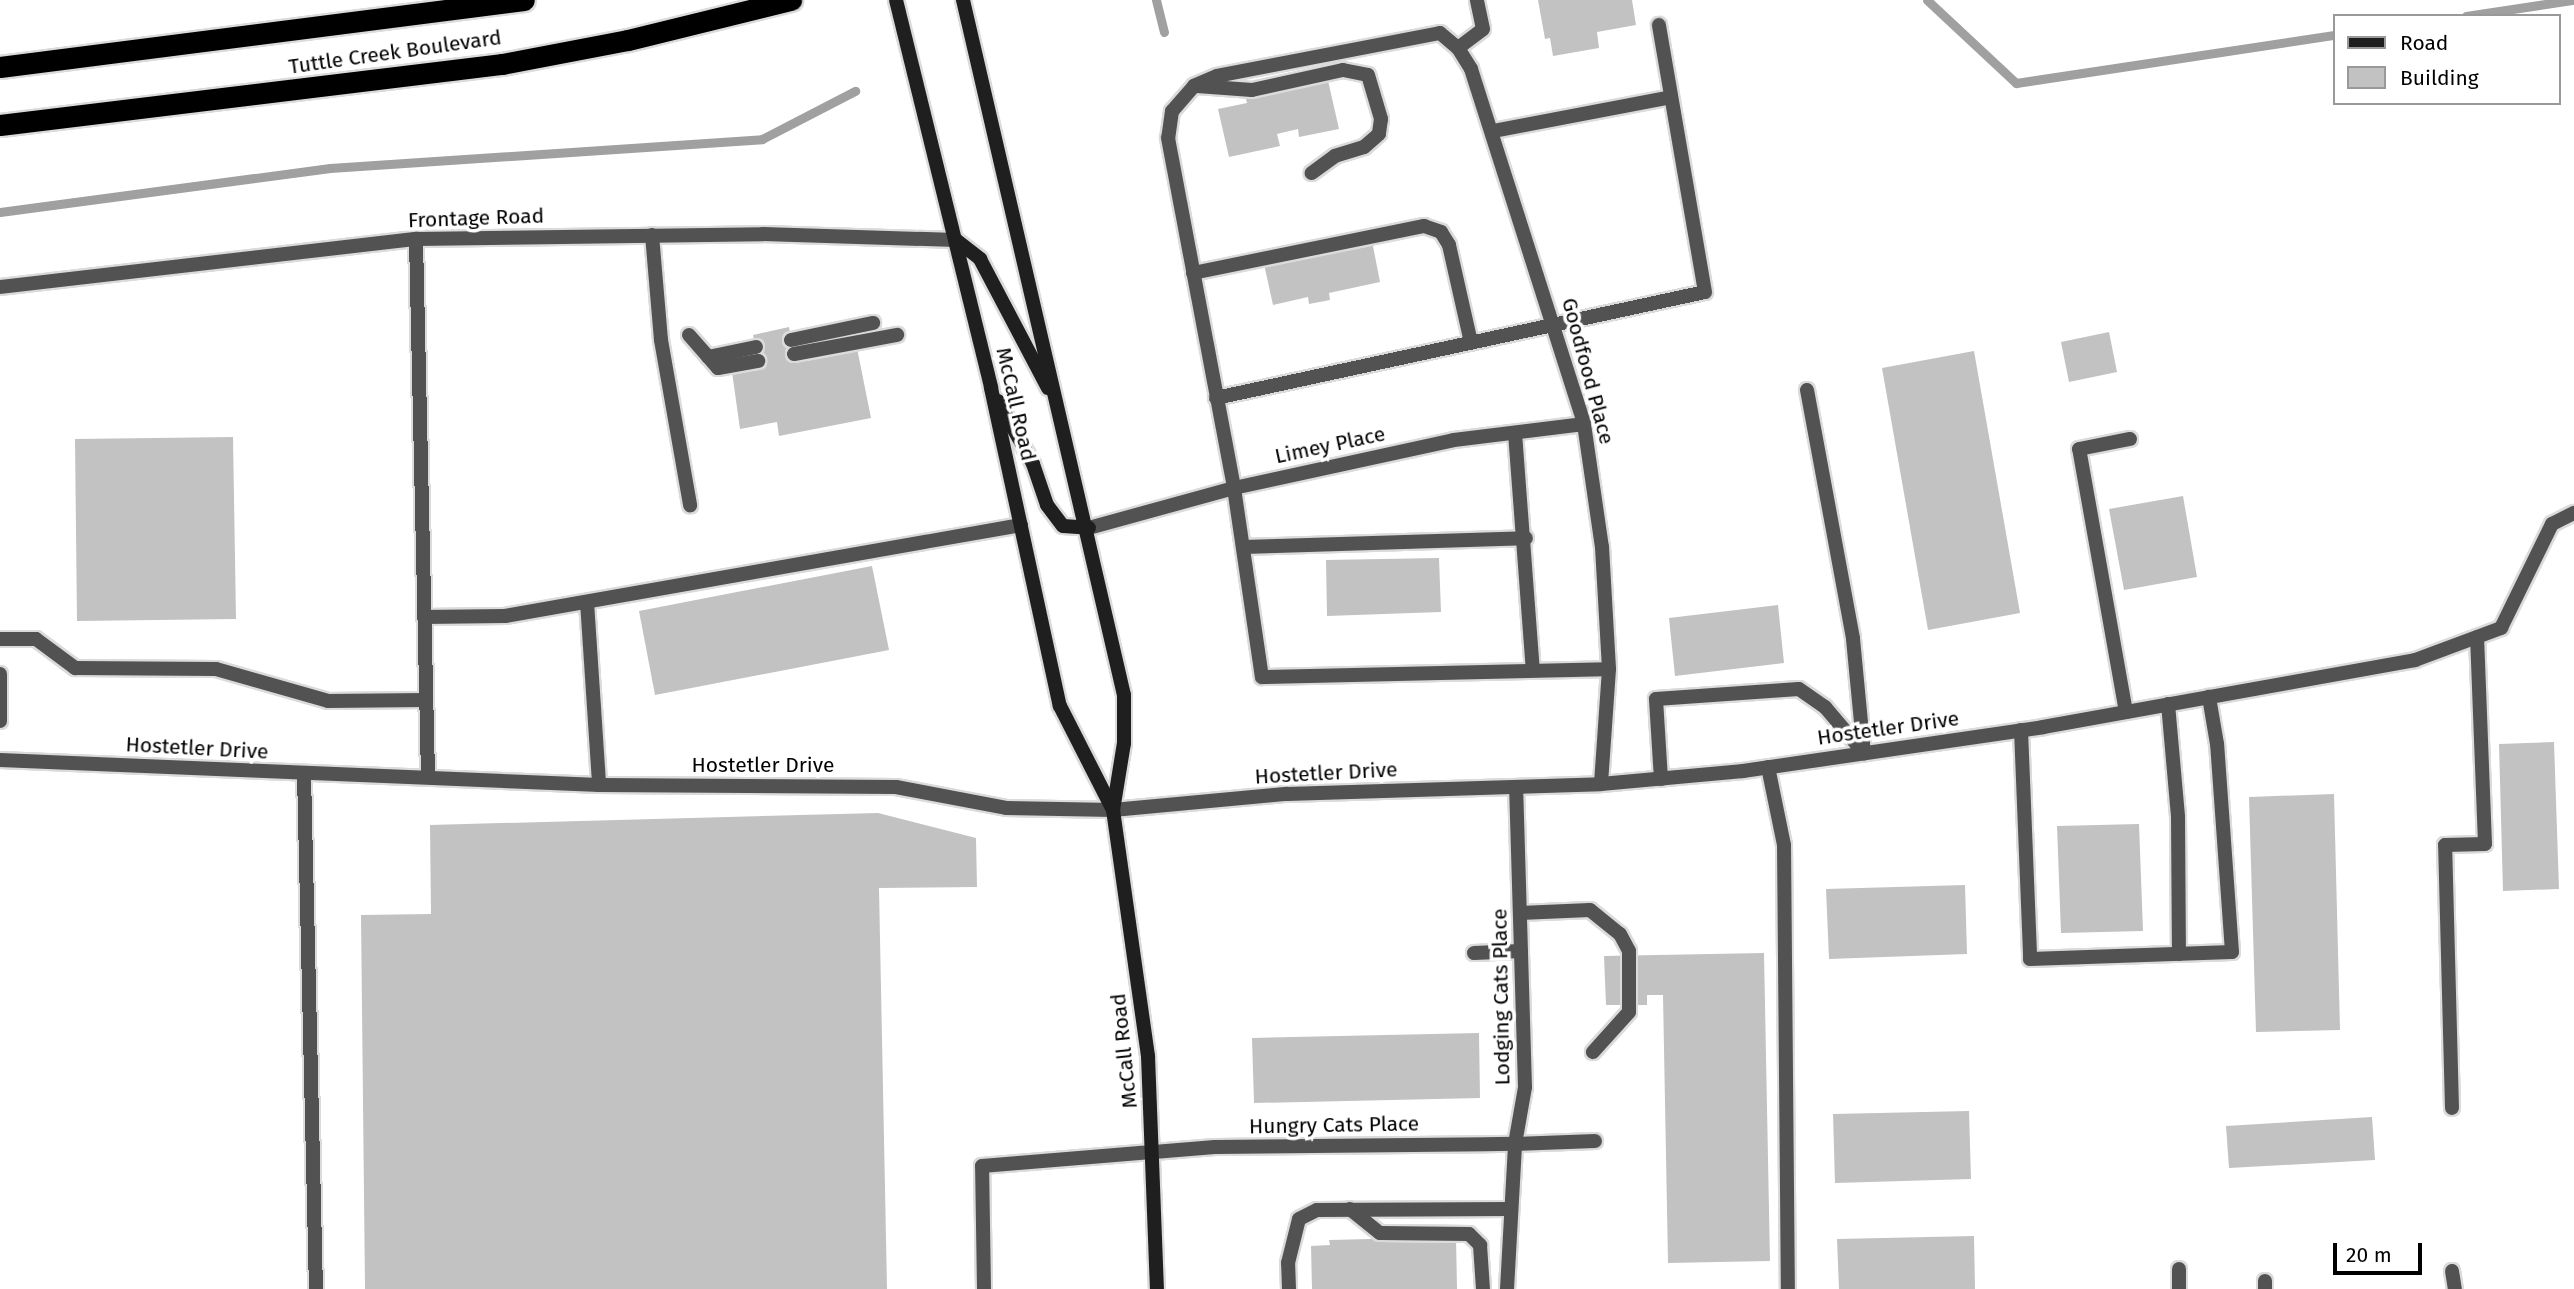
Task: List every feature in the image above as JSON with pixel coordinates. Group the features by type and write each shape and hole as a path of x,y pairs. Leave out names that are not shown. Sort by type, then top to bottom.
{"highway":[{"name":"Tuttle Creek Boulevard","path":"0,67 524,0"},
{"name":"Tuttle Creek Boulevard","path":"0,125 502,64 628,40 791,0"}],"main road":[{"name":"McCall Road","path":"896,0 991,388 1060,706 1113,810"},
{"name":"McCall Road","path":"963,0 1056,403 1088,528 1124,695 1124,743 1113,810 1148,1056 1154,1152 1157,1289"},
{"path":"956,240 980,259 993,279 1008,319 1056,403"},
{"path":"991,388 1033,464 1047,505 1063,526 1088,528"}],"street":[{"path":"1458,48 1483,29 1477,0"},
{"path":"1216,398 1705,292 1658,25"},
{"name":"Goodfood Place","path":"1194,86 1217,76 1440,33 1458,48 1471,69 1556,325 1584,424 1602,547 1609,669 1601,784"},
{"path":"1312,173 1335,156 1364,147 1379,134 1381,119 1368,75 1343,70 1252,90 1194,86 1172,111 1168,138 1234,488 1262,677 1609,669"},
{"path":"1493,131 1671,97"},
{"path":"1193,273 1424,226 1441,232 1449,245 1471,343"},
{"name":"Frontage Road","path":"0,287 416,240 652,235 956,240"},
{"path":"652,235 661,340 690,505"},
{"path":"416,240 428,776"},
{"path":"873,323 792,347 897,335"},
{"path":"689,335 718,368 757,354"},
{"path":"1807,390 1853,639 1864,753"},
{"name":"Limey Place","path":"1088,528 1234,488 1454,440 1584,424"},
{"path":"1515,433 1527,538 1533,670"},
{"path":"2126,712 2079,449 2130,439"},
{"name":"Hostetler Drive","path":"0,760 599,785 897,787 1006,808 1113,810 1287,794 1601,784 1661,779 1768,767 2021,730 2415,660 2501,628 2552,524 2574,513"},
{"path":"424,617 505,616 1021,525"},
{"path":"1243,547 1527,538"},
{"path":"587,602 599,785"},
{"path":"2452,1108 2445,845 2484,844 2477,637"},
{"path":"0,639 36,639 75,668 216,668 328,701 426,701"},
{"path":"0,674 0,720"},
{"path":"1661,779 1656,698 1799,689 1825,707 1864,753"},
{"path":"2021,730 2030,959 2232,951 2217,744 2209,697"},
{"path":"2168,704 2178,817 2179,954"},
{"path":"1768,767 1784,845 1788,1289"},
{"path":"304,774 316,1289"},
{"name":"Lodging Cats Place","path":"1507,1289 1516,1144 1525,1087 1516,787"},
{"path":"1520,913 1590,910 1620,933 1629,951 1629,1012 1593,1052"},
{"path":"1474,953 1521,951"},
{"name":"Hungry Cats Place","path":"984,1289 982,1166 1215,1147 1595,1141"},
{"path":"1350,1209 1380,1233 1469,1234 1480,1245 1483,1289"},
{"path":"1289,1289 1288,1263 1299,1219 1317,1210 1511,1209"},
{"path":"2179,1269 2179,1289"},
{"path":"2452,1271 2455,1289"}],"building":[{"path":"1538,0 1632,0 1636,25 1597,32 1599,48 1553,56 1550,38 1545,39"},
{"path":"1327,76 1339,129 1299,137 1298,129 1277,134 1280,146 1229,157 1218,109 1247,103 1245,95"},
{"path":"1372,241 1380,282 1329,293 1330,300 1309,304 1308,297 1273,305 1264,264"},
{"path":"789,327 795,360 857,348 871,418 779,436 777,422 740,429 732,372 759,367 753,335"},
{"path":"2109,332 2117,372 2069,382 2061,342"},
{"path":"1974,351 2020,613 1928,630 1882,368"},
{"path":"233,437 236,619 77,621 75,439"},
{"path":"2183,496 2197,577 2124,590 2109,509"},
{"path":"1439,558 1441,612 1327,616 1326,560"},
{"path":"872,566 889,650 655,695 639,611"},
{"path":"1778,605 1784,663 1675,676 1669,618"},
{"path":"2554,742 2559,889 2503,891 2499,744"},
{"path":"2334,794 2340,1030 2256,1032 2249,797"},
{"path":"878,813 976,838 977,887 879,888 887,1289 365,1289 361,915 431,914 430,825"},
{"path":"2139,824 2143,931 2061,933 2057,826"},
{"path":"1965,885 1967,954 1829,959 1826,889"},
{"path":"1764,953 1770,1261 1668,1263 1663,995 1647,995 1647,1005 1606,1005 1604,956"},
{"path":"1479,1033 1480,1098 1254,1103 1252,1038"},
{"path":"1969,1111 1971,1179 1835,1183 1833,1114"},
{"path":"2372,1117 2375,1160 2229,1168 2226,1126"},
{"path":"1974,1236 1975,1289 1839,1289 1837,1239"},
{"path":"1456,1237 1457,1289 1312,1289 1311,1246 1330,1245 1329,1240"}],"waterway":[{"path":"1156,0 1164,32"},
{"path":"1927,0 2016,83 2332,35"},
{"path":"2479,14 2572,0"},
{"path":"0,212 330,168 762,139 855,91"}]}
